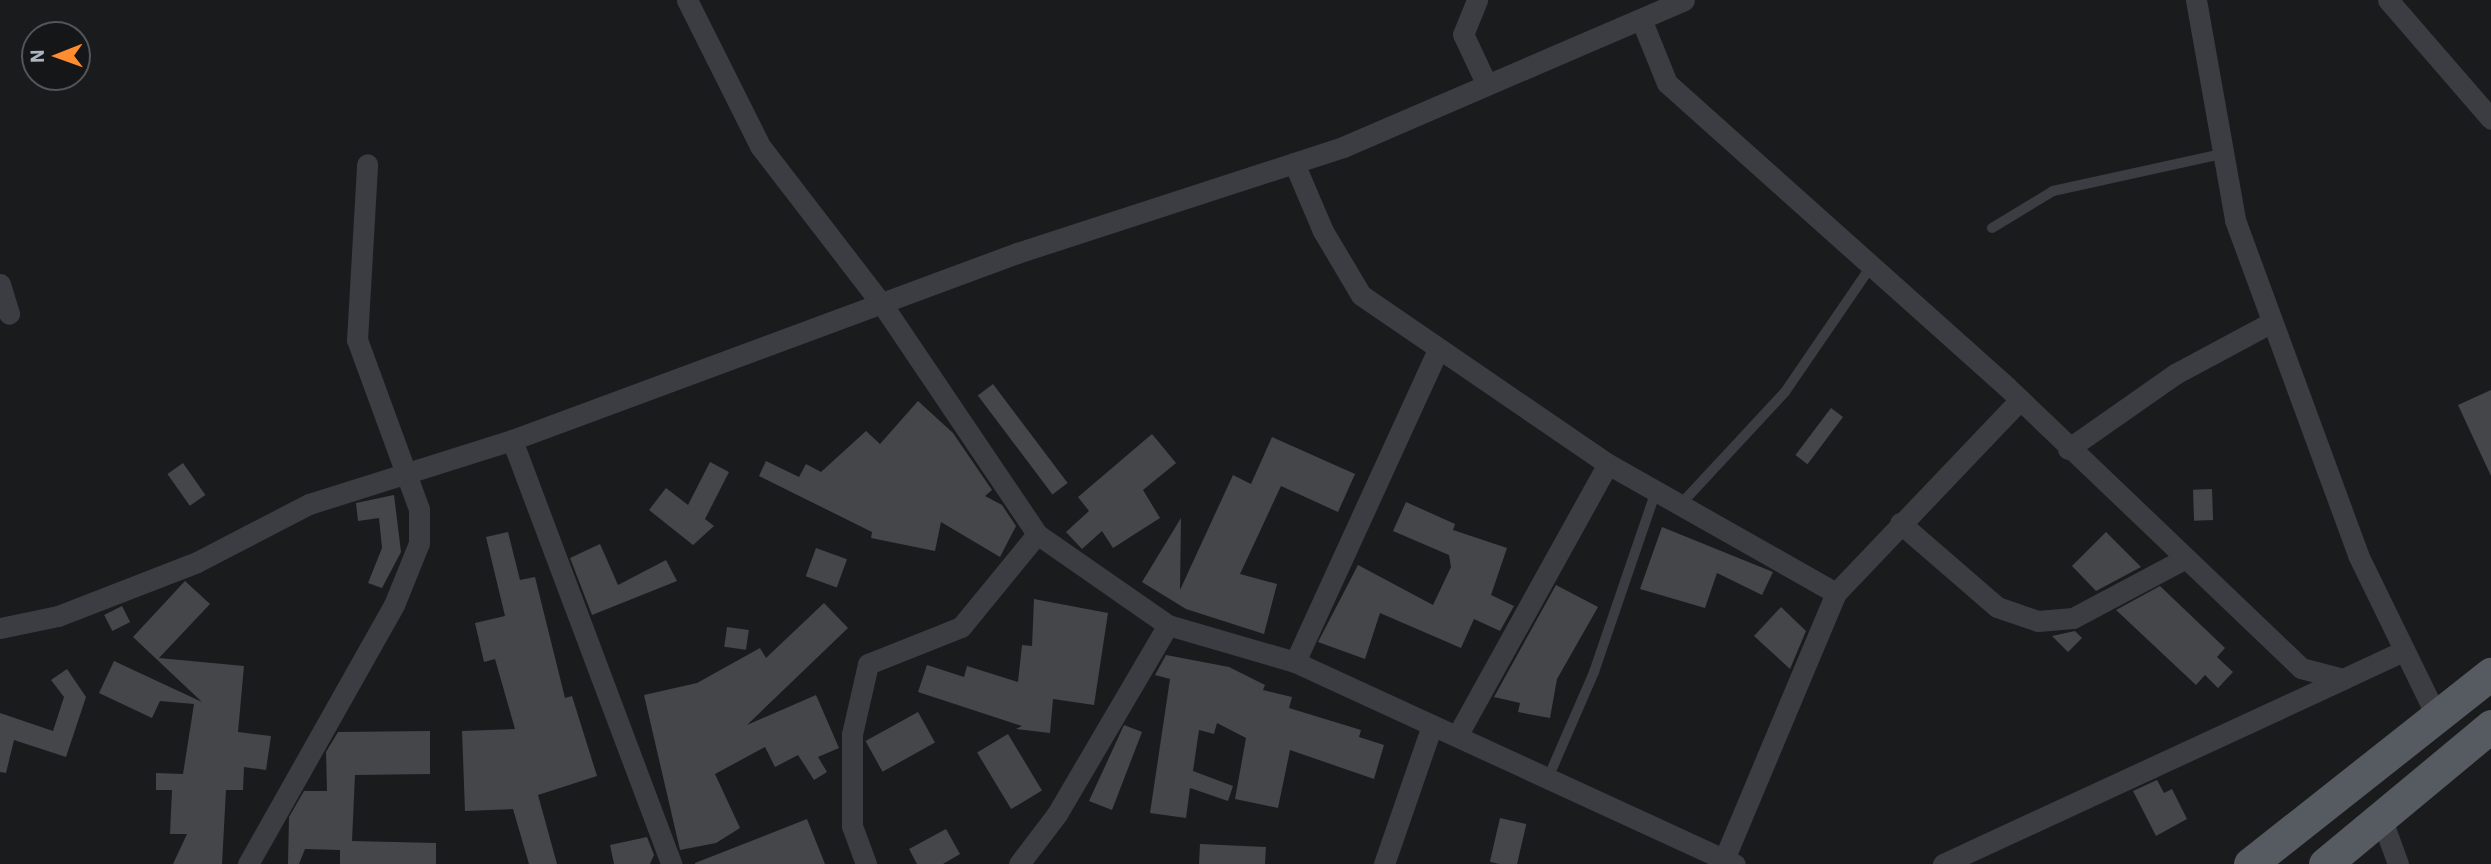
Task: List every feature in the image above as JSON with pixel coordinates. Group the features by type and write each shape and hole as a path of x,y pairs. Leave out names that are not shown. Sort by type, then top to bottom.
{"main road":[{"path":"2250,864 2491,674"},
{"path":"2325,864 2486,730 2448,709"}],"street":[{"path":"687,0 760,145 884,307 1037,534 1168,625 1295,662 1728,862 1836,593 2020,400"},
{"path":"1477,0 1463,34 1487,85"},
{"path":"0,628 70,611 197,562 309,504 512,440 884,307 1017,253 1294,163 1487,85 1684,0"},
{"path":"2196,0 2221,154 2235,220 2270,323 2401,652 2448,709"},
{"path":"2388,0 2491,120"},
{"path":"1641,19 1667,83 2020,400 2182,560 2301,668 2343,679"},
{"path":"1294,163 1323,231 1361,295 1608,464 1836,593"},
{"path":"248,864 411,572 419,509 357,340 367,164"},
{"path":"0,284 9,314"},
{"path":"2068,449 2175,374 2270,323"},
{"path":"1295,662 1438,349"},
{"path":"512,440 671,864"},
{"path":"1457,736 1608,464"},
{"path":"1900,523 1997,607 2038,621 2073,618 2182,560"},
{"path":"866,864 852,826 852,734 868,664 961,626 1037,534"},
{"path":"1019,864 1063,803 1168,625"},
{"path":"1943,864 2401,652"},
{"path":"1384,864 1432,725"},
{"path":"2381,817 2398,864"}],"lane":[{"path":"1992,228 2053,191 2221,154"},
{"path":"1680,505 1785,392 1872,265"},
{"path":"1548,778 1594,673 1656,491"}],"building":[{"path":"993,384 1068,483 1052,494 978,395"},
{"path":"2491,390 2491,476 2458,405"},
{"path":"918,401 953,433 992,490 985,496 1002,505 1016,526 1000,557 941,522 935,551 871,538 872,532 759,476 766,461 799,477 806,464 821,472 866,431 880,444"},
{"path":"1831,408 1843,417 1807,464 1795,455"},
{"path":"1152,434 1176,463 1143,490 1160,518 1113,548 1102,531 1082,549 1066,532 1089,511 1078,497"},
{"path":"1272,437 1355,474 1338,512 1281,486 1240,574 1277,584 1264,634 1186,609 1142,582 1181,518 1180,590 1233,475 1251,484"},
{"path":"710,462 729,472 705,519 714,526 693,545 649,510 666,488 688,505"},
{"path":"183,463 205,495 190,506 167,474"},
{"path":"2212,489 2213,520 2194,521 2193,490"},
{"path":"394,495 401,552 382,588 368,583 382,548 379,518 358,521 356,503"},
{"path":"1406,502 1455,524 1453,530 1507,548 1491,595 1514,606 1500,631 1474,619 1461,648 1380,613 1365,659 1318,642 1358,565 1433,605 1451,567 1449,555 1393,531"},
{"path":"1662,527 1773,572 1762,595 1717,573 1705,608 1640,589"},
{"path":"508,532 520,580 535,577 565,698 572,696 597,776 538,795 557,864 529,864 513,809 465,811 462,731 515,729 495,659 484,662 475,623 505,616 486,537"},
{"path":"2106,532 2141,567 2096,591 2072,566"},
{"path":"600,544 618,585 666,560 677,581 592,615 570,558"},
{"path":"816,548 847,559 837,587 806,576"},
{"path":"185,581 210,604 159,658 244,666 238,732 271,736 266,770 244,767 243,790 226,790 222,864 173,864 187,834 170,834 172,790 156,790 156,773 183,774 194,704 160,701 152,718 99,693 114,661 202,702 133,637"},
{"path":"1556,585 1598,607 1557,679 1550,718 1518,712 1520,703 1494,697"},
{"path":"2160,586 2225,648 2217,657 2233,672 2218,688 2205,675 2196,685 2116,610"},
{"path":"1034,599 1108,613 1094,705 1053,699 1050,733 1016,729 1022,726 918,692 927,665 964,677 967,666 1018,682 1022,645 1032,646"},
{"path":"824,603 848,628 747,725 816,695 839,748 818,757 827,772 814,780 798,755 775,767 765,747 715,774 740,828 716,843 680,850 644,695 697,683 760,648 766,658"},
{"path":"122,606 130,622 112,631 104,615"},
{"path":"1781,607 1806,631 1790,669 1754,636"},
{"path":"727,627 749,630 746,650 724,647"},
{"path":"2075,631 2082,638 2068,652 2052,636"},
{"path":"1166,655 1229,667 1265,685 1263,690 1292,697 1289,708 1361,730 1359,737 1384,745 1374,779 1290,750 1278,808 1235,799 1246,738 1217,723 1214,734 1199,730 1193,771 1233,786 1228,801 1190,788 1186,818 1150,813 1170,679 1155,675"},
{"path":"67,669 86,697 66,757 14,740 6,773 0,772 0,713 53,731 64,697 51,680"},
{"path":"918,712 935,743 882,772 866,741"},
{"path":"1124,725 1142,732 1112,810 1089,801"},
{"path":"430,731 430,774 355,775 352,841 436,843 436,864 340,864 340,850 305,849 299,864 288,864 289,817 304,791 327,791 326,752 338,732"},
{"path":"1008,734 1042,791 1011,809 977,753"},
{"path":"2157,780 2164,793 2172,789 2187,819 2156,836 2133,791"},
{"path":"1500,818 1526,824 1517,864 1490,862"},
{"path":"807,819 825,864 695,864 695,863"},
{"path":"946,829 960,854 943,864 917,864 909,849"},
{"path":"647,837 654,855 650,864 614,864 610,845"},
{"path":"1200,844 1266,847 1265,864 1199,864"}]}
